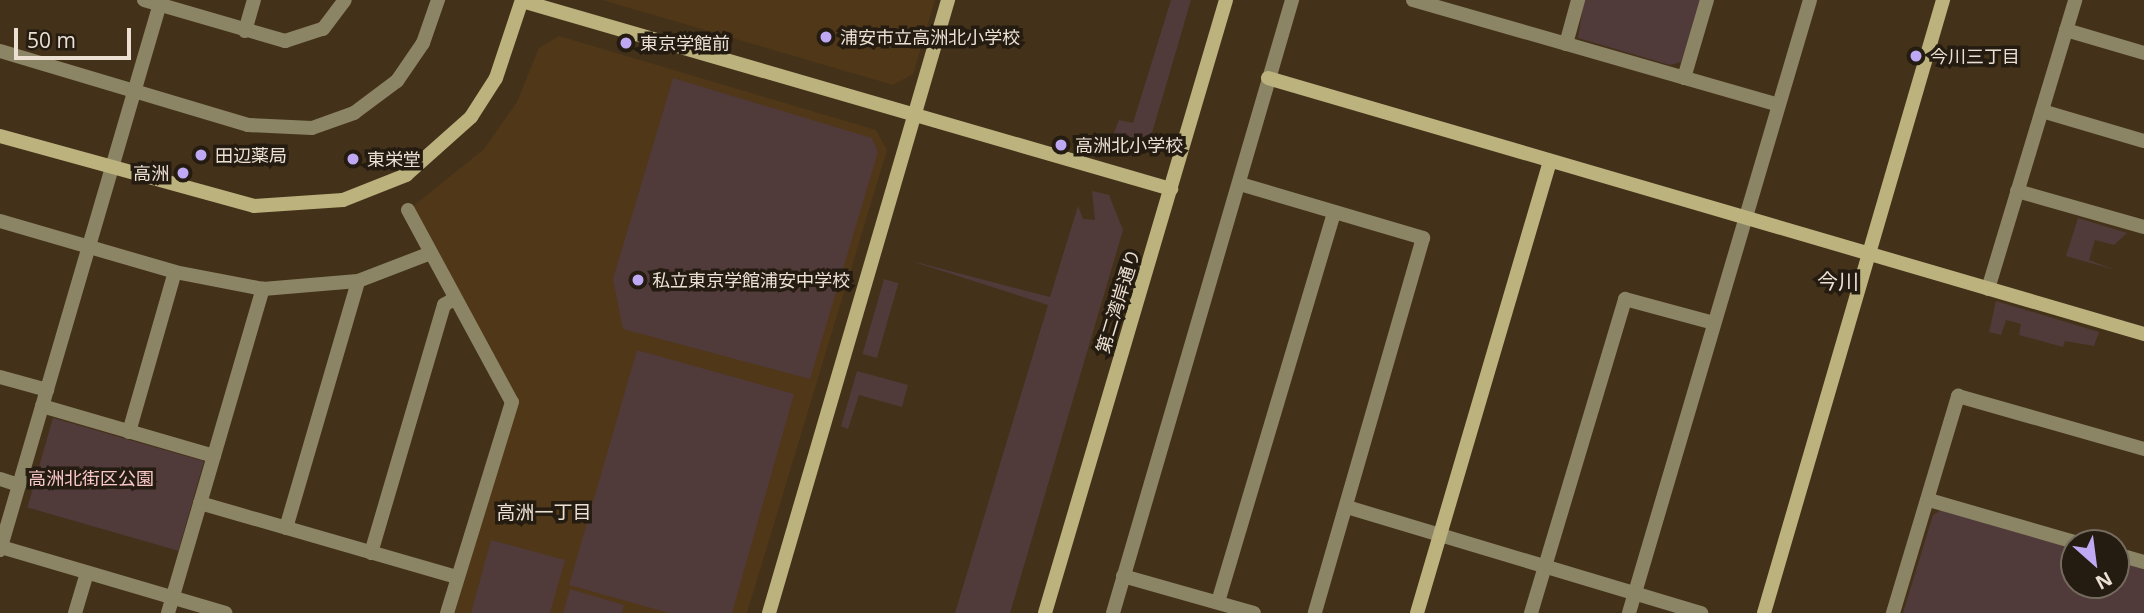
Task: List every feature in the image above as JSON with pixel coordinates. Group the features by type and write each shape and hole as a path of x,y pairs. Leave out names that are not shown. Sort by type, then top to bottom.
{"street":[{"path":"144,0 161,2 245,31 298,39 323,29 345,0"},
{"path":"245,31 254,0"},
{"path":"0,51 260,128 326,125 378,99 407,71 438,0"},
{"path":"0,136 271,208 365,194 424,162 471,117 496,78 522,0 1171,189"},
{"path":"769,613 948,0"},
{"name":"第二湾岸通り","path":"1045,613 1226,0"},
{"path":"1113,613 1292,0"},
{"path":"1413,0 1778,105"},
{"path":"1566,44 1578,0"},
{"path":"1684,78 1707,0"},
{"path":"1629,613 1810,0"},
{"path":"1764,613 1943,0"},
{"path":"1988,289 2075,0"},
{"path":"161,2 0,549 225,613"},
{"path":"2066,30 2144,53"},
{"path":"1268,78 2144,334"},
{"path":"2042,111 2144,141"},
{"path":"1418,613 1550,161"},
{"path":"1240,184 1423,238 1315,613"},
{"path":"2017,191 2144,227"},
{"path":"408,210 512,402 447,613"},
{"path":"1218,602 1334,212"},
{"path":"0,220 175,272 262,289 358,281 431,253"},
{"path":"129,432 175,272"},
{"path":"286,528 358,281"},
{"path":"169,613 262,289"},
{"path":"371,553 444,305 454,298"},
{"path":"1531,613 1625,299 1714,323"},
{"path":"0,377 47,390"},
{"path":"1893,613 1958,396 2144,449"},
{"path":"43,406 214,457"},
{"path":"0,479 19,485"},
{"path":"1929,500 2060,538"},
{"path":"200,503 457,577"},
{"path":"1347,507 1701,613"},
{"path":"75,613 87,573"},
{"path":"1123,576 1254,613"}],"shaded area":[{"name":"浦安市立高洲北小学校","path":"602,0 935,0 913,74 893,85"},
{"path":"559,36 876,130 887,150 747,613 455,613 518,399 412,207 484,149 517,102 539,48"}],"green space":[{"path":"1171,0 1191,0 1152,133 1122,151 1109,146 1119,120 1133,123"},
{"path":"1584,0 1700,0 1681,62 1670,65 1578,38"},
{"path":"673,78 872,138 878,152 810,379 623,329 613,279"},
{"path":"1092,191 1109,195 1123,230 1010,613 955,613 1048,305 908,260 1050,297 1078,206 1083,219 1095,220"},
{"path":"2078,218 2127,233 2114,245 2095,240 2089,260 2115,270 2066,256"},
{"path":"884,279 898,283 877,358 863,354"},
{"path":"1996,301 2099,332 2094,346 2065,341 2063,347 2019,335 2021,324 2006,320 2001,335 1989,332"},
{"path":"637,350 794,394 732,613 669,613 569,585"},
{"path":"857,371 908,385 902,407 859,395 848,429 841,426"},
{"name":"高洲北街区公園","path":"53,418 204,461 178,551 27,507"},
{"path":"1941,510 2060,545 2060,599 2130,599 2130,565 2144,569 2144,613 1903,613 1933,515"},
{"path":"491,540 565,560 550,613 471,613"},
{"path":"570,589 624,605 622,613 563,613"}],"place":[{"name":"浦安市立高洲北小学校","path":"826,37"},
{"name":"東京学館前","path":"626,43"},
{"name":"今川三丁目","path":"1916,56"},
{"name":"高洲北小学校","path":"1061,145"},
{"name":"田辺薬局","path":"201,155"},
{"name":"東栄堂","path":"353,159"},
{"name":"高洲","path":"183,173"},
{"name":"私立東京学館浦安中学校","path":"638,280"}],"district":[{"name":"今川","path":"1838,281"},
{"name":"高洲一丁目","path":"544,513"}]}
